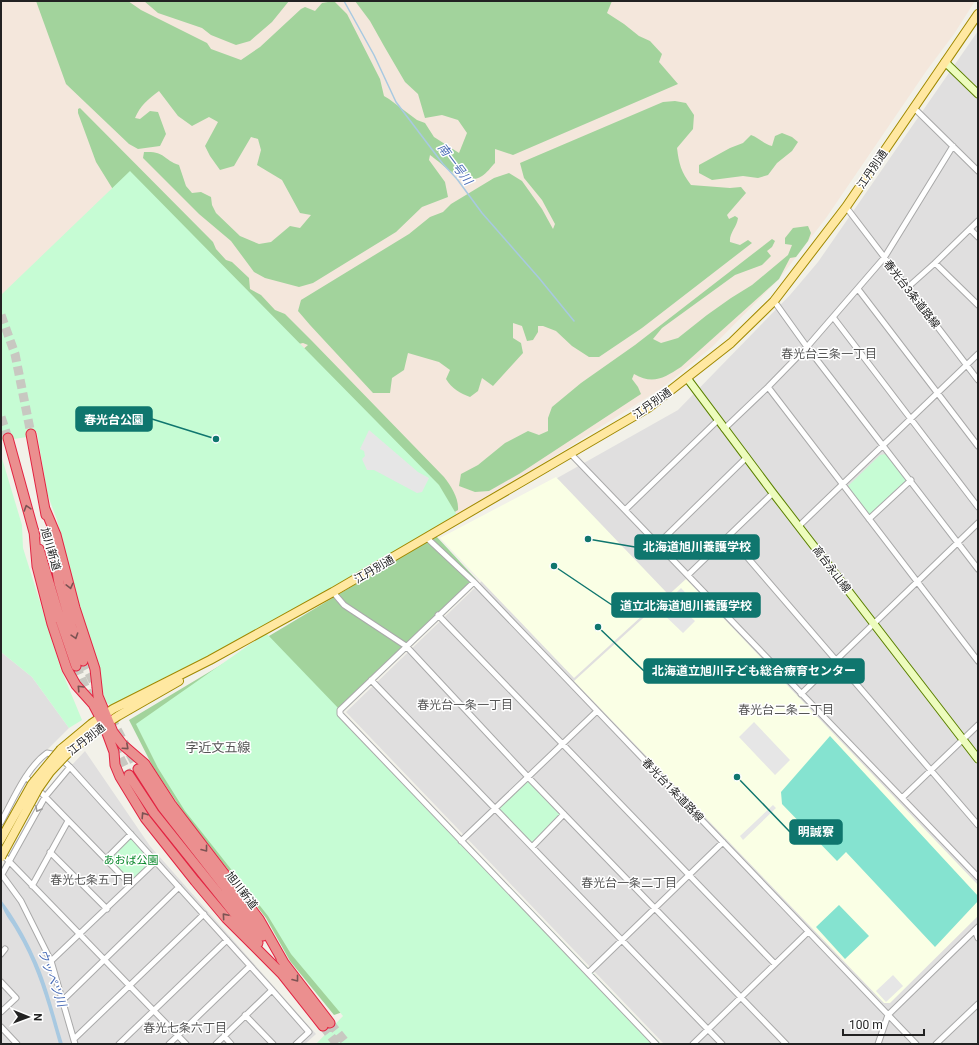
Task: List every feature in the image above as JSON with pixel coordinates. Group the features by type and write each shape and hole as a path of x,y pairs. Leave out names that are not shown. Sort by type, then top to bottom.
{"highway":[{"name":"旭川新道","path":"8,438 60,619 79,663 71,625 59,583 31,434"},
{"path":"45,509 62,554 76,608 95,669 98,696 114,752 115,765 120,777 145,818 195,881 226,918 282,974"},
{"path":"34,531 36,566 52,624 67,669 76,685 93,704 123,745 145,764 171,804 259,919 284,963"},
{"name":"旭川新道","path":"129,775 154,813 282,974 327,1024 284,963 163,808 138,769"}],"main road":[{"name":"江丹別通","path":"1,839 32,784 63,752 105,720 114,709 210,660 333,592 571,454 648,408 731,343 774,301 846,207 913,107 945,62 976,24 978,14"},
{"name":"江丹別通","path":"1,857 38,789 63,752"}],"street":[{"path":"945,62 978,94"},
{"path":"913,107 978,171"},
{"path":"724,429 768,388 807,347 884,258 953,146"},
{"name":"春光台3条道路線","path":"846,207 978,380"},
{"path":"907,288 978,221"},
{"path":"970,229 978,237"},
{"path":"935,263 978,304"},
{"path":"858,289 978,446"},
{"path":"774,301 807,347 911,480 978,569"},
{"path":"833,317 978,507"},
{"path":"799,526 884,446 978,354"},
{"name":"高台永山線","path":"687,378 724,429 978,759"},
{"path":"768,388 978,661"},
{"path":"625,510 718,420"},
{"path":"571,454 978,877"},
{"path":"658,544 746,457"},
{"path":"869,519 911,480"},
{"path":"688,575 773,492"},
{"path":"801,694 978,524"},
{"path":"729,536 978,825"},
{"name":"春光台1条道路線","path":"427,538 474,582 916,1044"},
{"path":"474,582 340,710 340,714 656,1044"},
{"path":"333,592 344,604 406,646 528,777 786,1044"},
{"path":"438,615 775,964"},
{"path":"371,680 722,1044"},
{"path":"461,841 597,711"},
{"path":"902,798 978,725"},
{"path":"1,822 26,777 42,757 47,753 57,755 70,767 180,887 309,1032 296,1044"},
{"path":"70,767 46,797 1,875 21,901 51,961 75,1042"},
{"path":"26,777 131,885"},
{"path":"532,847 564,814"},
{"path":"32,886 68,821"},
{"path":"106,859 130,834"},
{"path":"588,973 723,842"},
{"path":"50,852 106,909"},
{"path":"1,853 186,1044"},
{"path":"51,961 156,861"},
{"path":"63,1000 180,887"},
{"path":"75,1042 129,986 204,914"},
{"path":"976,929 978,938"},
{"path":"878,1044 888,1015 976,929"},
{"path":"693,1044 808,932"},
{"path":"118,1044 227,940"},
{"path":"1,954 5,949"},
{"path":"169,1044 250,966"},
{"path":"1,982 16,998 1,1012"},
{"path":"216,1044 272,990"},
{"path":"936,1044 978,1004"},
{"path":"245,1015 273,1044"},
{"path":"1,1027 17,1044"},
{"path":"224,1036 231,1044"}],"shaded area":[{"path":"1,1 975,1 954,34 927,70 826,218 779,279 712,347 662,388 458,517 1,295"},
{"path":"978,31 978,1044 664,1044 346,712 484,579 447,540 678,410 790,295 818,262"},
{"path":"369,430 418,472 429,478 422,492 417,493 374,470 367,470 362,459 365,456 364,451 360,449"},
{"path":"556,477 667,593 574,678 440,538"},
{"path":"686,579 978,885 978,916 890,1003 884,1003 574,681"},
{"path":"681,588 694,602 684,611 695,621 683,633 659,610"},
{"path":"1,652 32,677 69,728 25,772 1,813"},
{"path":"754,722 790,760 775,775 739,737"},
{"path":"830,736 978,896 978,901 935,947 846,852 837,861 782,804 781,792"},
{"path":"85,751 150,846 316,1034 305,1044 1,1044 1,882 40,799"},
{"path":"773,805 776,808 743,840 740,836"},
{"path":"1,900 23,934 39,966 63,1044 59,1044 42,986 31,959 5,912 1,904"},
{"path":"839,905 869,936 845,959 816,927"},
{"path":"893,975 903,986 886,1002 876,991"}],"green space":[{"path":"36,1 128,1 141,10 207,43 211,49 241,60 260,47 301,9 305,7 315,11 322,3 334,1 347,14 380,79 384,96 417,120 425,123 434,137 459,153 467,133 458,120 442,115 425,118 418,94 405,82 370,21 355,1 612,1 607,13 639,36 650,41 662,54 659,62 678,84 513,155 495,149 495,163 484,175 475,179 461,177 447,169 430,155 429,160 445,182 448,197 422,207 396,232 313,283 299,287 265,278 254,272 231,241 199,214 143,158 144,152 151,152 160,154 179,165 186,186 192,193 201,192 211,197 212,205 216,213 240,236 259,244 271,242 290,226 300,228 311,215 300,213 282,180 257,165 261,150 258,139 251,137 234,166 220,170 205,146 218,122 209,117 192,126 178,116 159,91 145,103 135,118 140,119 150,111 158,112 166,134 160,146 138,149 129,144 66,84"},
{"path":"144,1 289,1 272,22 250,41 236,45 211,35 202,28 158,13"},
{"path":"675,101 686,103 694,115 693,129 677,148 680,163 685,176 691,185 730,188 741,187 746,193 727,215 729,219 735,216 738,218 730,242 740,245 748,240 752,243 642,328 599,357 589,357 572,346 556,331 543,326 538,326 538,332 533,340 527,341 522,326 513,323 513,338 521,343 523,353 493,386 482,378 478,391 470,397 451,385 446,379 450,370 439,362 408,353 404,370 392,378 390,393 373,393 298,311 301,300 409,234 430,217 443,212 451,204 494,178 509,173 522,181 542,209 553,229 555,224 542,200 524,178 520,163 663,102"},
{"path":"80,108 213,242 216,249 226,260 232,262 249,278 250,289 261,295 275,310 285,314 444,477 452,488 456,497 458,510 453,513 300,352 308,345 303,343 294,345 122,204 96,162 78,113 78,109"},
{"path":"782,133 792,137 798,142 792,151 777,163 768,175 758,178 743,176 712,180 699,173 699,165 730,148 743,143 751,135 772,146 775,136"},
{"path":"130,171 439,485 458,517 209,658 117,704 111,705 106,703 100,686 99,667 81,612 57,520 47,493 37,432 26,434 27,437 1,441 1,295"},
{"path":"808,226 811,233 808,241 796,257 790,258 779,279 681,367 664,377 653,380 634,374 632,379 641,394 519,474 489,491 475,492 459,486 461,474 478,465 505,443 528,431 539,435 548,431 548,418 552,407 581,383 635,345 772,239 775,241 772,247 767,251 771,256 762,265 735,275 662,328 653,339 661,343 678,338 707,315 752,285 788,255 792,245 785,244 785,238 793,228"},
{"path":"886,454 907,480 869,515 848,486 880,455"},
{"path":"1,455 22,525 23,548 61,669 82,720 69,728 32,677 1,652"},
{"path":"436,536 476,579 334,712 357,1007 334,1015 290,961 266,918 184,813 153,767 129,720"},
{"path":"266,633 661,1044 316,1044 343,1016 291,954 268,916 185,811 158,768 136,724"},
{"path":"528,777 564,814 532,847 495,809"},
{"name":"あおば公園","path":"131,834 156,861 131,885 106,859"}],"waterway":[{"name":"南一号川","path":"344,1 374,55 396,102 482,213 539,278 574,321"}],"tunnel":[{"path":"1,315 15,354 31,434"},
{"path":"1,417 8,438"},
{"path":"83,661 97,689"},
{"path":"76,666 92,702"},
{"path":"111,718 138,769"},
{"path":"114,746 129,775"},
{"path":"330,1023 347,1044"},
{"path":"323,1026 337,1044"}],"place":[{"name":"春光台公園","path":"216,439"},
{"name":"北海道旭川養護学校","path":"588,539"},
{"name":"道立北海道旭川養護学校","path":"554,566"},
{"name":"北海道立旭川子ども総合療育センター","path":"598,627"},
{"name":"明誠寮","path":"737,777"}],"district":[{"name":"春光台三条一丁目","path":"829,354"},
{"name":"春光台一条一丁目","path":"465,705"},
{"name":"春光台二条二丁目","path":"786,710"},
{"name":"字近文五線","path":"218,747"},
{"name":"春光七条五丁目","path":"92,880"},
{"name":"春光台一条二丁目","path":"629,883"},
{"name":"春光七条六丁目","path":"185,1028"}],"water label":[{"name":"ウッペツ川","path":"52,978"}]}
